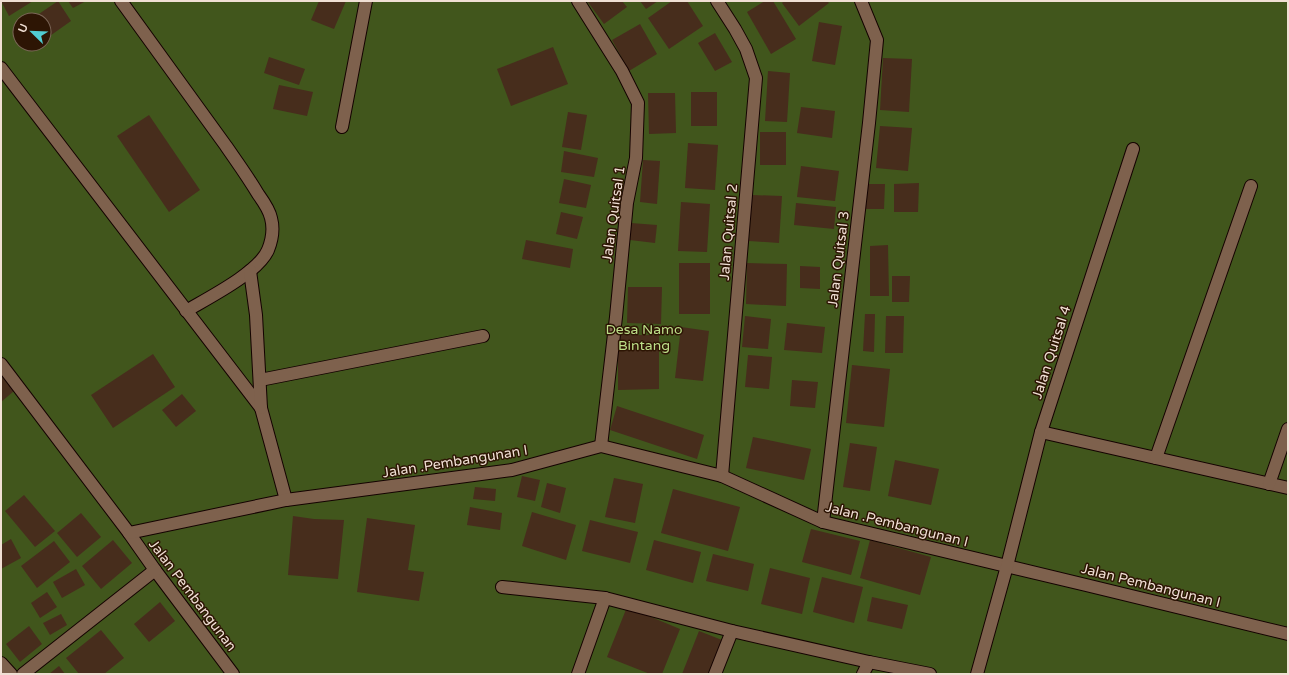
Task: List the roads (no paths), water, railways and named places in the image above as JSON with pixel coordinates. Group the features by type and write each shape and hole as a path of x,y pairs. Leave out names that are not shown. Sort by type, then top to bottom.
{"street":[{"path":"121,1 247,176 271,217 273,228 272,238 268,251 262,259 250,271 186,310"},
{"path":"342,127 366,1"},
{"name":"Jalan Quitsal 1","path":"578,1 622,71 638,103 636,158 627,203 601,446"},
{"name":"Jalan Quitsal 2","path":"717,1 746,49 756,78 722,476"},
{"name":"Jalan Quitsal 3","path":"823,522 869,123 877,40 861,1"},
{"path":"1,68 261,408"},
{"name":"Jalan Quitsal 4","path":"977,674 1007,566 1041,432 1133,149"},
{"path":"1156,458 1251,186"},
{"path":"250,271 256,316 261,408 286,500"},
{"path":"260,380 483,336"},
{"name":"Jalan Pembangunan","path":"1,364 129,532 154,570 233,674"},
{"path":"1269,484 1288,429"},
{"path":"1041,432 1288,488"},
{"name":"Jalan .Pembangunan I","path":"129,532 286,500 512,470 601,446 722,476 823,522 1007,566"},
{"name":"Jalan Pembangunan I","path":"1007,566 1288,634"},
{"path":"23,674 154,570"},
{"path":"502,587 605,598 732,631 869,662 930,674"},
{"path":"578,674 605,598"},
{"path":"715,674 732,631"},
{"path":"863,674 869,662"},
{"path":"1,663 11,674"}],"park label":[{"name":"Desa Namo Bintang","path":"644,338"}]}
